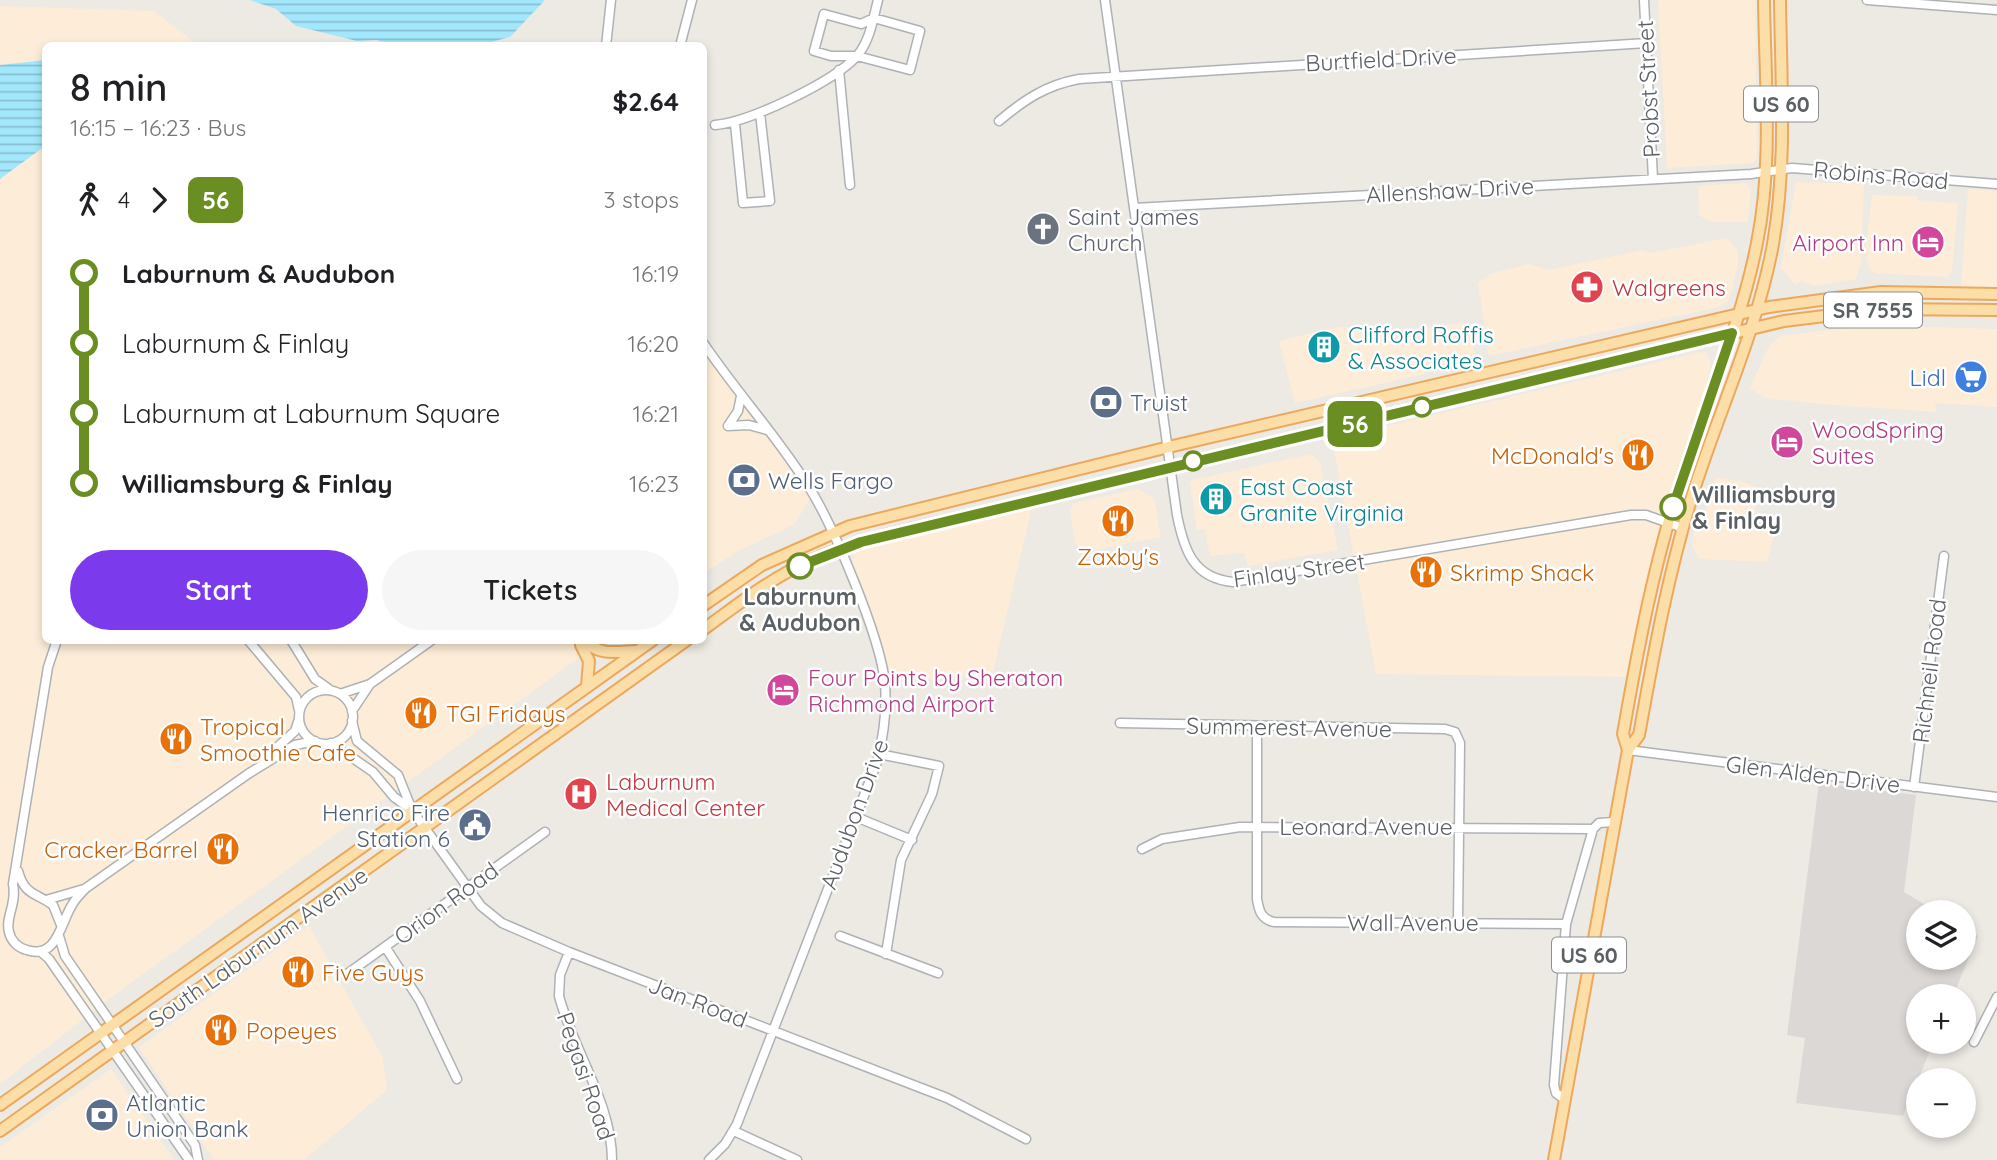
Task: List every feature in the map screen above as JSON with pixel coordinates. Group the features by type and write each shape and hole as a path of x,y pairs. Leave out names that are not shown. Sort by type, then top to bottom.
{"main road":[{"name":"US 60","path":"1628,750 1623,734 1630,694 1668,522 1739,313 1758,242 1766,172 1764,0"},
{"name":"US 60","path":"1554,1160 1628,750 1639,735 1659,625 1683,528 1750,329 1773,240 1781,169 1780,0"},
{"name":"SR 7555","path":"1756,309 1881,292 1997,294"},
{"path":"707,603 762,565 831,533 873,519 1756,309"},
{"name":"SR 7555","path":"1750,329 1853,311 1997,310"},
{"path":"707,627 779,577 840,549 1170,467 1750,329"},
{"path":"582,644 588,655 587,686"},
{"path":"584,644 604,653 638,651"},
{"name":"South Laburnum Avenue","path":"0,1105 648,644"},
{"name":"South Laburnum Avenue","path":"0,1131 681,644"}],"street":[{"path":"606,42 611,0"},
{"path":"681,42 692,0"},
{"path":"715,125 735,124 761,113 839,70 857,56 874,18 878,0"},
{"name":"Finlay Street","path":"1105,0 1170,467 1185,550 1203,572 1223,581 1245,581 1631,515 1646,515 1683,528"},
{"name":"Probst Street","path":"1644,0 1653,179"},
{"path":"1867,0 1997,10"},
{"path":"824,14 861,24 874,18 920,31 910,70 857,56 831,56 814,51 824,14"},
{"name":"Burtfield Drive","path":"999,121 1031,95 1051,86 1116,75 1647,43"},
{"path":"839,70 850,185"},
{"path":"735,124 743,203 770,201 761,113"},
{"name":"Robins Road","path":"1766,172 1781,169 1997,184"},
{"name":"Allenshaw Drive","path":"1135,208 1766,172"},
{"name":"Audubon Drive","path":"707,348 806,482 840,549 875,642 884,680 886,719 879,754 856,817 734,1131"},
{"path":"741,396 740,406 728,426 749,425 767,430"},
{"name":"Richneil Road","path":"1914,787 1944,556"},
{"path":"56,644 48,667 13,884 14,907 8,923 12,940 24,950 40,951 54,943 72,904 86,888"},
{"path":"251,644 296,697 307,736 315,741"},
{"path":"293,644 315,679 336,692 352,710"},
{"path":"412,810 398,775 357,741 352,710 370,684 426,644"},
{"path":"248,774 295,731 302,704 314,692 336,692 370,684"},
{"path":"331,743 345,735 352,721"},
{"name":"Summerest Avenue","path":"1120,723 1258,728 1445,729 1457,734 1460,743 1459,826"},
{"path":"1258,728 1258,827"},
{"path":"14,907 25,899 65,897 86,888 248,774 295,745 315,741 331,743 373,772 394,797 412,810"},
{"name":"Glen Alden Drive","path":"1628,750 1997,797"},
{"path":"879,754 939,766 932,794 901,860 886,954"},
{"name":"Jan Road","path":"412,810 494,918 569,952 947,1098 1026,1139"},
{"path":"856,817 912,840"},
{"name":"Leonard Avenue","path":"1142,849 1162,839 1214,829 1459,826 1593,829 1599,823 1614,822"},
{"path":"1458,922 1459,826"},
{"name":"Wall Avenue","path":"1258,827 1257,899 1262,916 1274,922 1566,924"},
{"path":"1564,1099 1556,1093 1554,1085 1566,924 1593,829"},
{"name":"Orion Road","path":"347,974 545,832"},
{"path":"17,868 21,882 32,896 42,899 58,912 65,956 195,1145 198,1160"},
{"path":"840,936 938,973"},
{"path":"386,948 420,1000 457,1079"},
{"path":"40,951 49,959 189,1160"},
{"name":"Pegasi Road","path":"569,952 561,968 559,996 605,1116 612,1160"},
{"path":"1976,1036 1997,997"},
{"path":"709,1160 734,1131 797,1160"}],"shaded area":[{"path":"1658,0 1755,0 1757,158 1753,163 1667,168"},
{"path":"0,6 154,11 194,42 42,42 42,644 598,644 113,996 0,1084"},
{"path":"1796,182 1864,184 1861,262 1856,279 1816,286 1800,281 1795,285 1781,268"},
{"path":"1746,183 1751,189 1748,222 1710,222 1699,215 1698,186"},
{"path":"1968,189 1997,191 1997,289 1961,286"},
{"path":"1872,195 1917,196 1918,201 1958,203 1952,272 1947,277 1876,273 1869,268 1865,252"},
{"path":"1727,238 1738,251 1738,265 1729,300 1719,307 1489,356 1478,283 1490,274 1529,264 1549,270 1642,250 1650,253"},
{"path":"1468,322 1476,358 1424,370 1425,374 1295,403 1279,341 1336,327 1418,329"},
{"path":"1869,325 1997,329 1997,407 1935,403 1936,412 1833,405 1764,398 1750,388 1769,346 1780,336"},
{"path":"707,348 813,494 794,525 740,550 707,571"},
{"path":"1701,352 1707,353 1711,365 1671,520 1637,677 1376,674 1332,439"},
{"path":"1311,454 1320,462 1338,550 1248,566 1244,553 1210,556 1205,529 1197,530 1190,483 1193,480"},
{"path":"1716,477 1744,482 1758,488 1754,520 1774,524 1776,528 1767,562 1699,559 1692,545 1696,520 1706,509"},
{"path":"1138,489 1154,498 1161,537 1084,552 1075,543 1070,511 1074,503"},
{"path":"1032,508 992,676 893,682 852,565 854,554 861,549"},
{"path":"1819,783 1916,795 1904,892 1917,900 1906,900 1906,970 1964,970 1958,984 1906,984 1906,1054 1929,1054 1923,1068 1906,1068 1906,1109 1903,1116 1796,1103 1805,1038 1787,1035"},
{"path":"309,926 383,1058 387,1090 304,1160 214,1160 139,1047"},
{"path":"111,1069 174,1160 0,1160 0,1147"}],"water":[{"path":"250,0 545,0 510,37 491,42 357,41 296,26 276,9"},
{"path":"42,60 42,148 0,179 0,65"}],"bus line":[{"name":"56","path":"800,566 861,542 1732,333 1673,507"}],"place":[{"name":"Saint James Church","path":"1043,229"},
{"name":"Airport Inn","path":"1928,242"},
{"name":"Walgreens","path":"1587,287"},
{"name":"Clifford Roffis & Associates","path":"1324,347"},
{"name":"Lidl","path":"1971,377"},
{"name":"Truist","path":"1106,402"},
{"name":"WoodSpring Suites","path":"1787,442"},
{"name":"McDonald's","path":"1638,455"},
{"name":"Wells Fargo","path":"744,480"},
{"name":"East Coast Granite Virginia","path":"1216,499"},
{"name":"Williamsburg & Finlay","path":"1673,507"},
{"name":"Zaxby's","path":"1118,521"},
{"name":"Laburnum & Audubon","path":"800,566"},
{"name":"Skrimp Shack","path":"1426,572"},
{"name":"Four Points by Sheraton Richmond Airport","path":"783,690"},
{"name":"TGI Fridays","path":"421,713"},
{"name":"Tropical Smoothie Cafe","path":"176,739"},
{"name":"Laburnum Medical Center","path":"581,794"},
{"name":"Henrico Fire Station 6","path":"475,825"},
{"name":"Cracker Barrel","path":"223,849"},
{"name":"Five Guys","path":"298,972"},
{"name":"Popeyes","path":"221,1030"},
{"name":"Atlantic Union Bank","path":"102,1115"}]}
